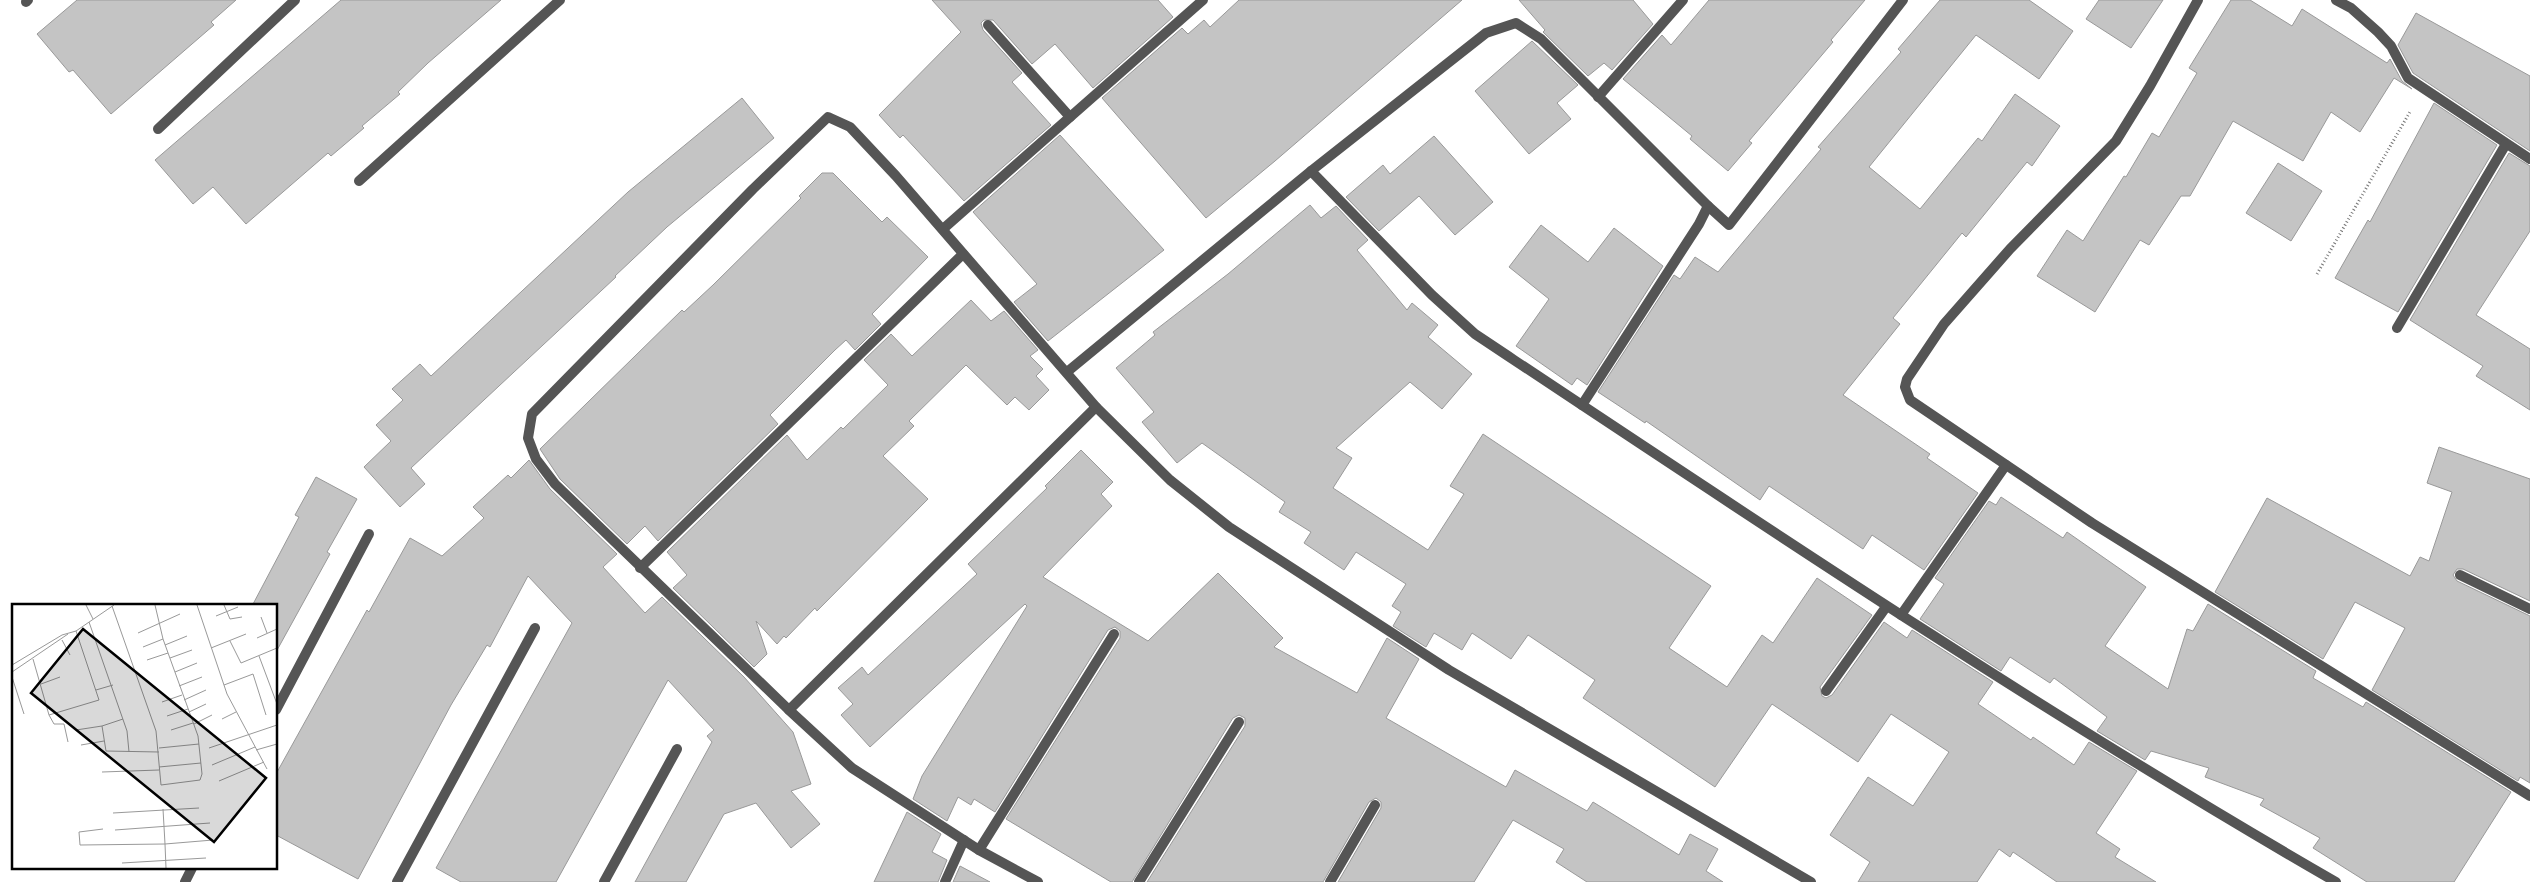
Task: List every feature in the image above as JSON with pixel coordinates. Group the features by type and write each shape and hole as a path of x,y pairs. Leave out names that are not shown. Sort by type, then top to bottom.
{"street":[{"path":"158,129 296,0"},
{"path":"359,181 560,0"},
{"path":"943,229 1203,0"},
{"path":"1598,97 1683,0"},
{"path":"1067,372 1311,171 1486,33 1516,24 1541,39 1729,225 1903,0"},
{"path":"2198,0 2150,86 2116,141 2010,249 1944,324 1907,379 1905,386 1910,400 2092,523 2530,796"},
{"path":"2336,0 2351,8 2391,46 2408,78 2530,159"},
{"path":"988,25 1070,117"},
{"path":"1038,882 979,850 852,768 640,568 555,484 536,459 528,438 532,414 753,189 828,117 850,127 943,229 962,254 1096,407 1170,480 1229,527 1449,670 1811,882"},
{"path":"2397,328 2506,144"},
{"path":"1311,171 1432,295 1475,334 1886,607 2161,780 2336,882"},
{"path":"1582,405 1699,224 1708,206"},
{"path":"640,568 962,254"},
{"path":"789,710 1096,407"},
{"path":"1901,615 2006,465"},
{"path":"278,706 369,534"},
{"path":"2460,575 2530,609"},
{"path":"1826,691 1886,607"},
{"path":"397,882 535,628"},
{"path":"979,850 1114,634"},
{"path":"1139,882 1240,722"},
{"path":"604,882 677,749"},
{"path":"1330,882 1376,805"},
{"path":"945,882 964,840"},
{"path":"185,882 191,870"}],"path":[{"path":"2317,274 2424,88"}],"building":[{"path":"77,0 236,0 211,22 214,25 111,114 73,70 69,72 37,34"},
{"path":"341,0 501,0 428,63 398,92 400,94 362,126 364,128 331,156 328,153 246,224 213,187 193,204 155,160"},
{"path":"932,0 1158,0 1173,17 1093,88 1055,44 1032,64 993,20 984,20 981,23 983,30 1022,73 1012,82 1051,125 964,201 903,135 900,138 879,115 961,32"},
{"path":"1239,0 1462,0 1206,218 1102,98 1182,28 1188,34 1204,20 1210,27"},
{"path":"1519,0 1633,0 1653,24 1612,70 1604,63 1588,76 1543,32 1545,30"},
{"path":"1709,0 1865,0 1831,40 1833,42 1749,141 1752,143 1728,171 1690,139 1692,136 1623,79 1662,35 1671,45"},
{"path":"1940,0 2029,0 2073,31 2039,79 1976,35 1869,167 1920,209 1978,138 1982,141 2015,94 2060,126 2032,166 2027,162 1966,237 1962,233 1893,318 1900,324 1843,395 1930,454 1927,458 1978,493 1924,570 1872,535 1863,549 1769,486 1760,500 1646,421 1645,423 1598,392 1674,275 1680,279 1695,257 1718,272 1821,149 1818,147 1901,52 1898,49"},
{"path":"2099,0 2163,0 2131,48 2086,19"},
{"path":"2231,0 2250,0 2292,26 2302,9 2387,63 2390,59 2402,81 2412,89 2394,78 2360,132 2331,112 2303,161 2233,121 2190,196 2181,196 2149,245 2140,240 2095,312 2037,276 2067,230 2083,241 2124,176 2126,177 2152,133 2159,137 2197,73 2189,68"},
{"path":"2416,13 2530,76 2530,151 2413,73 2398,45"},
{"path":"1532,41 1578,85 1557,103 1571,119 1529,154 1475,91"},
{"path":"742,98 774,138 667,227 411,468 425,484 400,507 364,467 391,441 376,425 403,400 392,389 420,364 431,376 628,192"},
{"path":"2434,103 2497,145 2398,312 2335,278 2368,220 2370,222"},
{"path":"1060,135 1164,250 1048,341 1014,302 1037,284 973,212"},
{"path":"1434,136 1493,202 1455,235 1419,196 1379,231 1346,197 1383,165 1390,174"},
{"path":"2509,153 2530,166 2530,231 2476,315 2530,349 2530,410 2476,376 2483,366 2410,320"},
{"path":"2278,163 2322,191 2291,241 2246,213"},
{"path":"822,173 833,173 882,222 887,217 928,257 872,314 881,324 855,350 846,340 835,350 770,415 778,424 658,541 645,526 627,544 560,479 540,449 682,310 684,312 713,285 801,198 799,196"},
{"path":"1310,205 1321,218 1336,206 1368,240 1357,250 1407,310 1412,303 1438,325 1428,337 1472,374 1442,409 1410,382 1336,448 1352,458 1333,488 1428,550 1464,494 1450,486 1483,434 1711,586 1669,648 1727,687 1762,635 1773,643 1817,578 1872,615 1820,687 1822,696 1826,698 1832,695 1884,622 1907,638 1912,630 1993,682 1978,704 2031,740 2033,737 2074,765 2089,742 2137,771 2096,833 2120,849 2115,857 2156,882 2057,882 2013,852 2010,857 1999,849 1977,882 1858,882 1870,862 1830,835 1868,777 1913,806 1949,752 1891,714 1858,762 1772,704 1715,787 1583,698 1595,680 1528,635 1511,659 1472,633 1462,650 1434,633 1426,647 1393,626 1401,612 1392,606 1406,584 1356,552 1344,570 1304,543 1311,532 1279,512 1285,502 1202,443 1177,463 1142,422 1154,412 1116,368 1155,335 1153,332 1228,274"},
{"path":"1541,225 1588,262 1614,228 1663,266 1587,385 1577,378 1572,385 1516,346 1549,299 1509,267"},
{"path":"971,300 991,321 1004,311 1038,350 1030,356 1043,369 1036,376 1049,390 1029,410 1015,397 1007,405 966,365 909,421 914,426 883,456 928,499 817,611 815,608 786,638 784,636 777,644 756,621 767,654 754,667 673,588 687,575 667,552 787,435 807,460 841,427 843,429 888,385 864,360 891,334 912,356"},
{"path":"2439,447 2530,479 2530,601 2463,569 2457,569 2453,575 2457,581 2530,616 2530,783 2520,777 2518,781 2372,690 2405,628 2355,602 2323,659 2215,592 2267,498 2410,576 2420,557 2429,561 2452,492 2427,483"},
{"path":"1081,450 1113,482 1101,494 1112,506 1043,577 1148,641 1218,573 1283,638 1274,647 1357,693 1387,638 1419,659 1386,718 1506,787 1515,770 1587,811 1593,802 1679,855 1690,834 1718,849 1706,871 1723,882 1587,882 1556,862 1564,849 1513,820 1474,882 1338,882 1381,808 1381,802 1376,798 1369,802 1323,882 1147,882 1245,726 1245,718 1239,715 1233,718 1132,882 1111,882 1006,819 1120,638 1120,631 1115,627 1108,630 995,812 974,799 971,805 958,797 947,821 913,799 922,776 1027,606 1025,604 870,747 841,715 853,704 838,688 862,667 868,675 977,574 968,564 1047,488 1045,486"},
{"path":"529,460 550,489 617,554 603,567 645,613 662,597 744,677 793,732 811,784 791,791 820,824 791,848 756,803 724,814 686,882 635,882 712,742 707,736 714,730 668,680 556,882 461,882 436,868 572,623 528,576 490,647 487,645 451,705 358,879 278,836 278,770 367,610 369,612 410,538 442,556 484,518 473,507 508,475 511,478"},
{"path":"316,477 357,499 327,552 330,554 278,648 278,604 253,604 299,517 295,515"},
{"path":"2001,497 2063,538 2067,532 2146,587 2105,646 2168,689 2187,629 2193,631 2208,604 2316,671 2313,678 2363,707 2366,702 2511,792 2454,882 2367,882 2313,848 2320,838 2260,805 2264,799 2205,777 2209,768 2151,751 2145,760 2097,731 2107,717 2054,678 2050,683 2010,657 2001,671 1920,619 1944,584 1935,578 1989,501 1996,505"},
{"path":"907,812 941,834 932,852 947,860 938,882 874,882"},
{"path":"960,866 990,882 953,882"}]}
